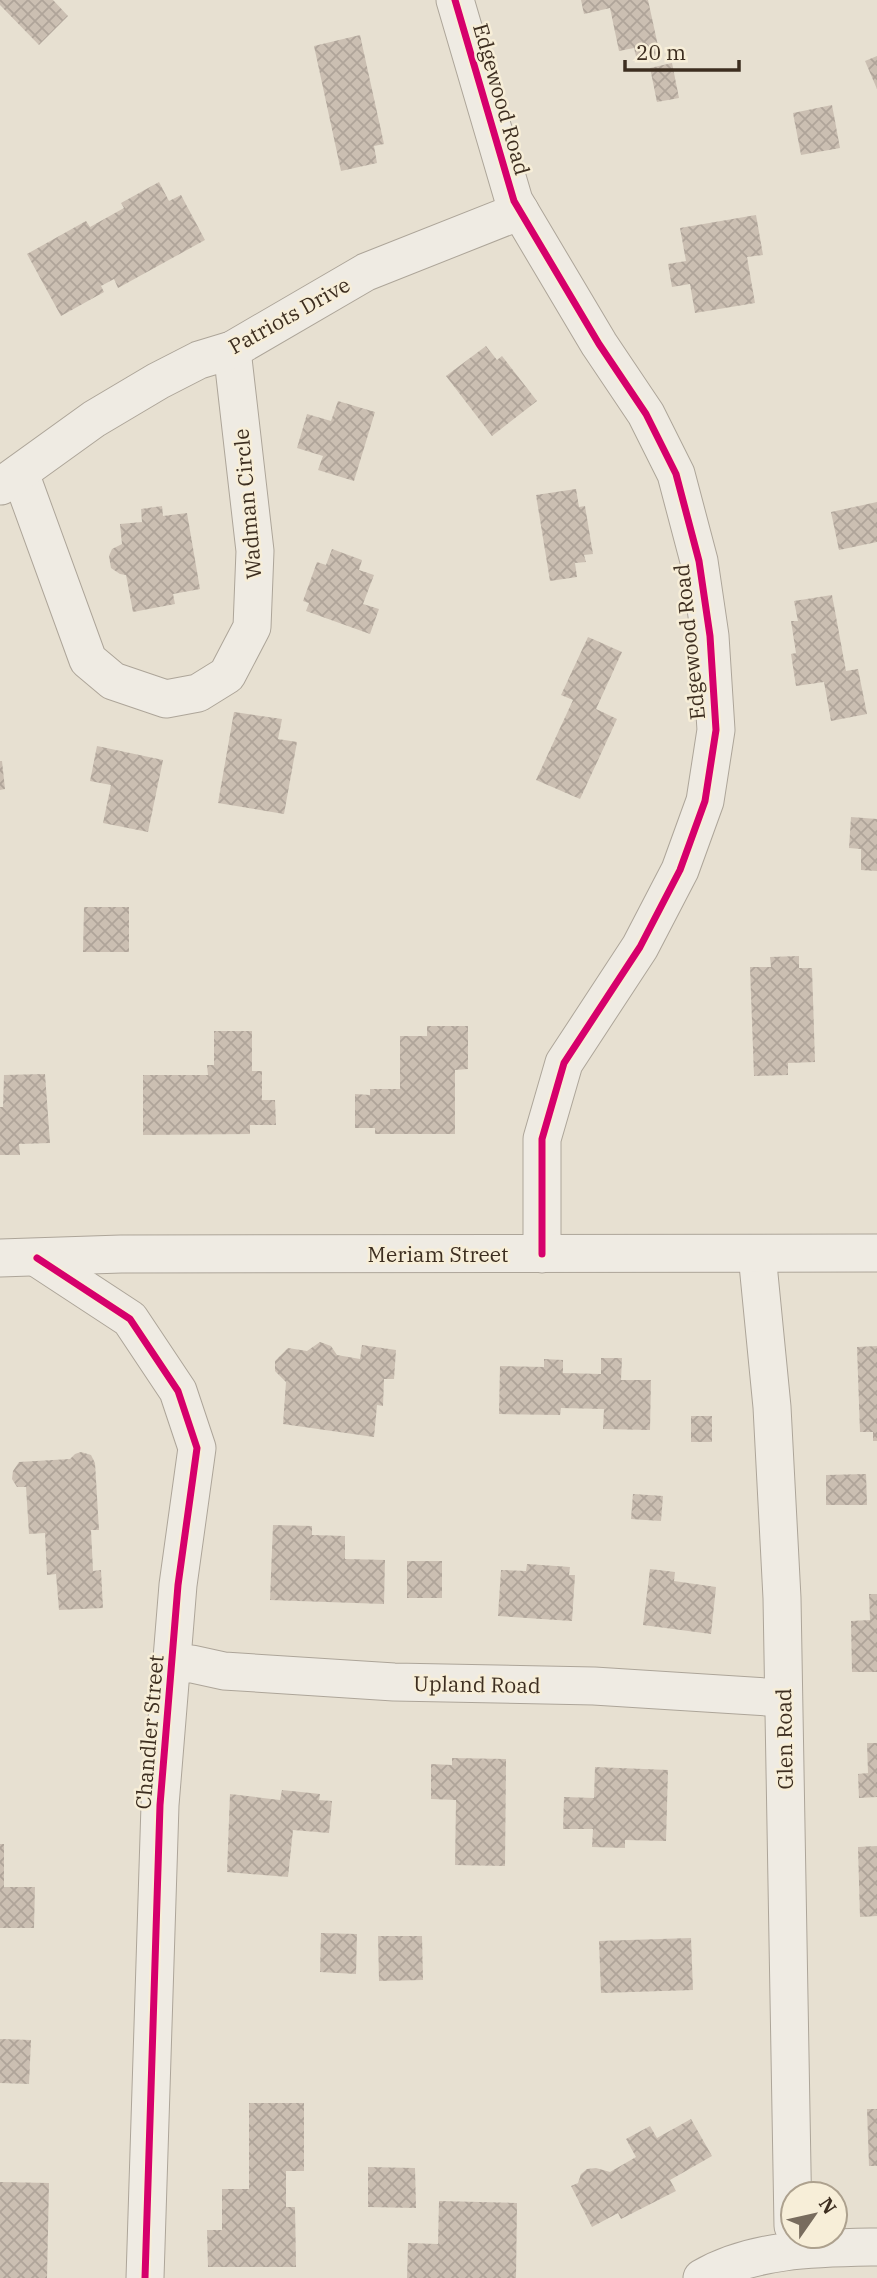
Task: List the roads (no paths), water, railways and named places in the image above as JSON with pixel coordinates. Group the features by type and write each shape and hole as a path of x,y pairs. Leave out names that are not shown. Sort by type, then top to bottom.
{"street":[{"name":"Edgewood Road","path":"455,0 514,201 600,344 646,414 676,474 699,561 709,636 716,730 705,801 680,870 639,947 564,1063 542,1139 542,1254"},
{"name":"Patriots Drive","path":"10,480 94,419 158,381 199,360 232,350 366,272 520,211"},
{"name":"Wadman Circle","path":"10,480 88,660 113,681 166,699 198,693 228,675 252,627 255,551 232,350"},
{"name":"Meriam Street","path":"0,1258 121,1254 877,1253"},
{"name":"Glen Road","path":"757,1254 774,1429 782,1598 792,2180"},
{"name":"Chandler Street","path":"37,1258 130,1319 178,1391 197,1448 178,1585 159,1805 145,2278"},
{"name":"Upland Road","path":"172,1664 192,1664 224,1671 394,1682 594,1686 783,1698"},
{"path":"702,2278 724,2265 779,2243"},
{"path":"849,2244 877,2247"}]}
